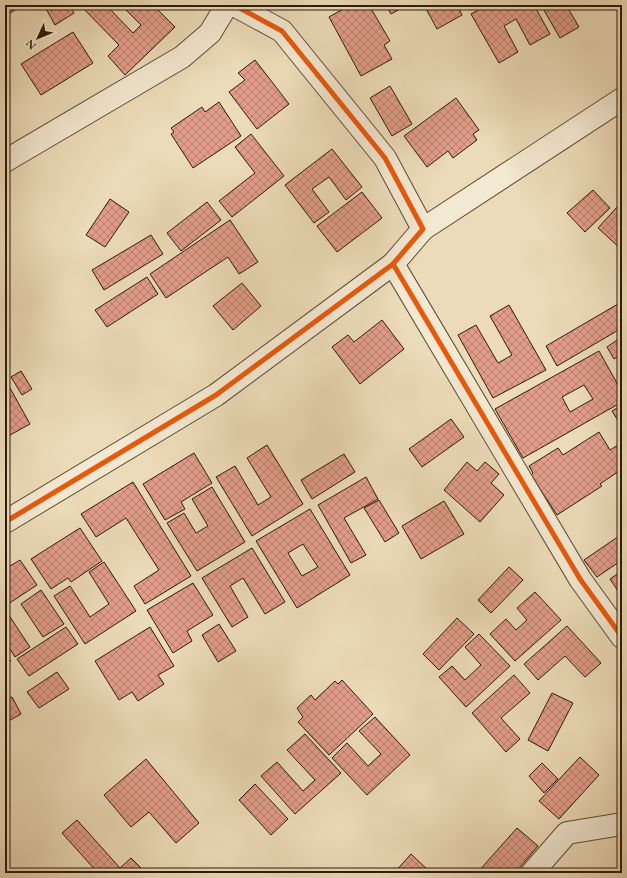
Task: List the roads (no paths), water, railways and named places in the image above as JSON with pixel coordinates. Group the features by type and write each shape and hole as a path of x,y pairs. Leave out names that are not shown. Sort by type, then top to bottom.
{"street":[{"path":"5,161 182,57 210,33 227,5"},
{"path":"234,5 282,31 385,158 423,229"},
{"path":"5,522 216,395 392,264 423,229 622,99"},
{"path":"392,264 580,580 622,637"},
{"path":"532,873 567,833 622,824"}]}
